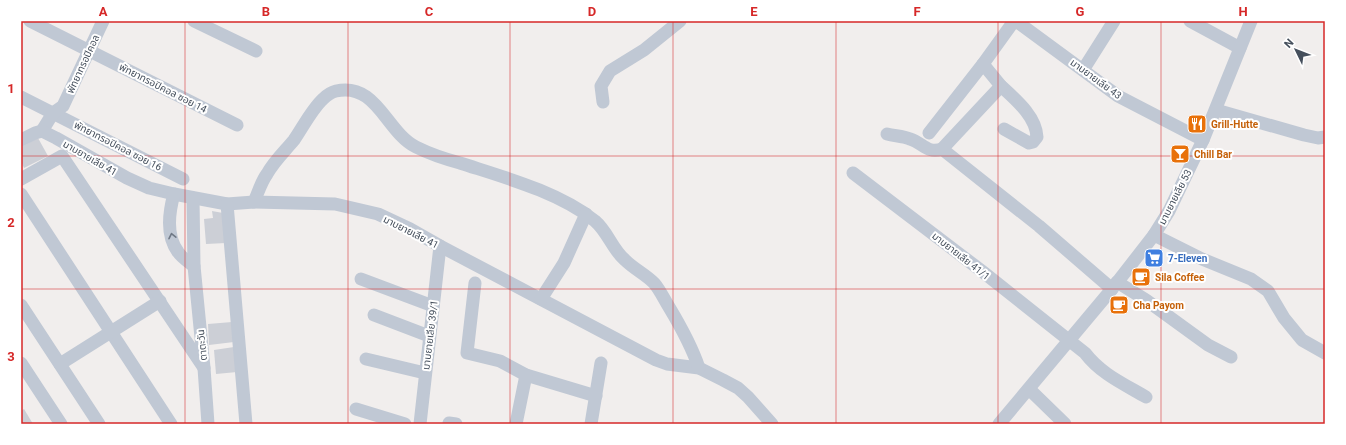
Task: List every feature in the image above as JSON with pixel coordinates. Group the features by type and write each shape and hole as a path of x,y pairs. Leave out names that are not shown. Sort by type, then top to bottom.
{"street":[{"name":"พัทยาทรอปิคอล ซอย 14","path":"30,21 237,125"},
{"name":"พัทยาทรอปิคอล","path":"56,138 61,113 103,21"},
{"path":"194,21 256,51"},
{"path":"603,102 601,86 610,71 644,50 680,21"},
{"path":"929,133 1015,21"},
{"name":"มาบยายเลีย 43","path":"1015,21 1118,96 1203,140"},
{"path":"1083,70 1114,21"},
{"path":"1190,21 1240,48"},
{"name":"มาบยายเลีย 53","path":"999,424 1115,286 1154,235 1169,211 1203,140 1251,21"},
{"path":"983,64 1001,86 1028,114 1035,127 1037,137 1033,142 1029,143 1004,129"},
{"path":"887,134 910,139 920,143 934,152 942,149 1001,86"},
{"path":"254,202 267,174 323,99 334,91 357,91 370,98 405,139 415,147 530,186 586,214 596,222 608,236 619,255 631,266 647,276 655,284 694,353 699,368"},
{"name":"พัทยาทรอปิคอล ซอย 16","path":"21,97 61,113 182,179"},
{"path":"1216,110 1304,135 1325,137"},
{"name":"พัทยาทรอปิคอล","path":"42,132 61,113"},
{"path":"21,140 35,133 42,132"},
{"name":"มาบยายเลีย 41","path":"42,132 56,138 126,178 149,188 227,204 254,202 335,204 378,214 410,229 656,360 667,364 699,368 738,388 748,397 767,423"},
{"path":"942,149 1115,286 1146,300 1202,342 1231,357"},
{"path":"21,179 62,156 204,368"},
{"name":"มาบยายเลีย 41/1","path":"853,173 983,272 1085,353 1094,364 1109,375 1146,397"},
{"path":"21,194 171,424"},
{"path":"174,194 170,220 170,231 173,243 183,258 194,266"},
{"name":"ตาตะวัน","path":"193,198 194,266 208,424"},
{"path":"227,204 246,424"},
{"path":"541,299 564,263 586,214"},
{"path":"1154,235 1202,259 1251,279 1268,291 1284,318 1302,340 1325,353"},
{"name":"มาบยายเลีย 39/1","path":"420,424 440,246"},
{"path":"361,279 433,306"},
{"path":"475,283 468,352 500,361 526,375 596,396"},
{"path":"60,364 160,301"},
{"path":"21,305 99,424"},
{"path":"374,315 429,336"},
{"path":"366,359 425,373"},
{"path":"591,424 601,362"},
{"path":"21,363 61,424"},
{"path":"516,424 526,375"},
{"path":"1029,389 1065,424"},
{"path":"356,409 405,424"}],"building":[{"path":"38,138 48,156 24,168 21,161 21,147"},
{"path":"212,211 223,213 226,243 206,244 204,219 213,218"},
{"path":"232,322 234,342 209,345 208,324"},
{"path":"234,347 237,372 216,374 214,350"},
{"path":"24,409 33,424 21,424 21,411"}],"place":[{"name":"Grill-Hutte","path":"1197,124"},
{"name":"Chill Bar","path":"1180,154"},
{"name":"7-Eleven","path":"1154,258"},
{"name":"Sila Coffee","path":"1141,277"},
{"name":"Cha Payom","path":"1119,305"}]}
